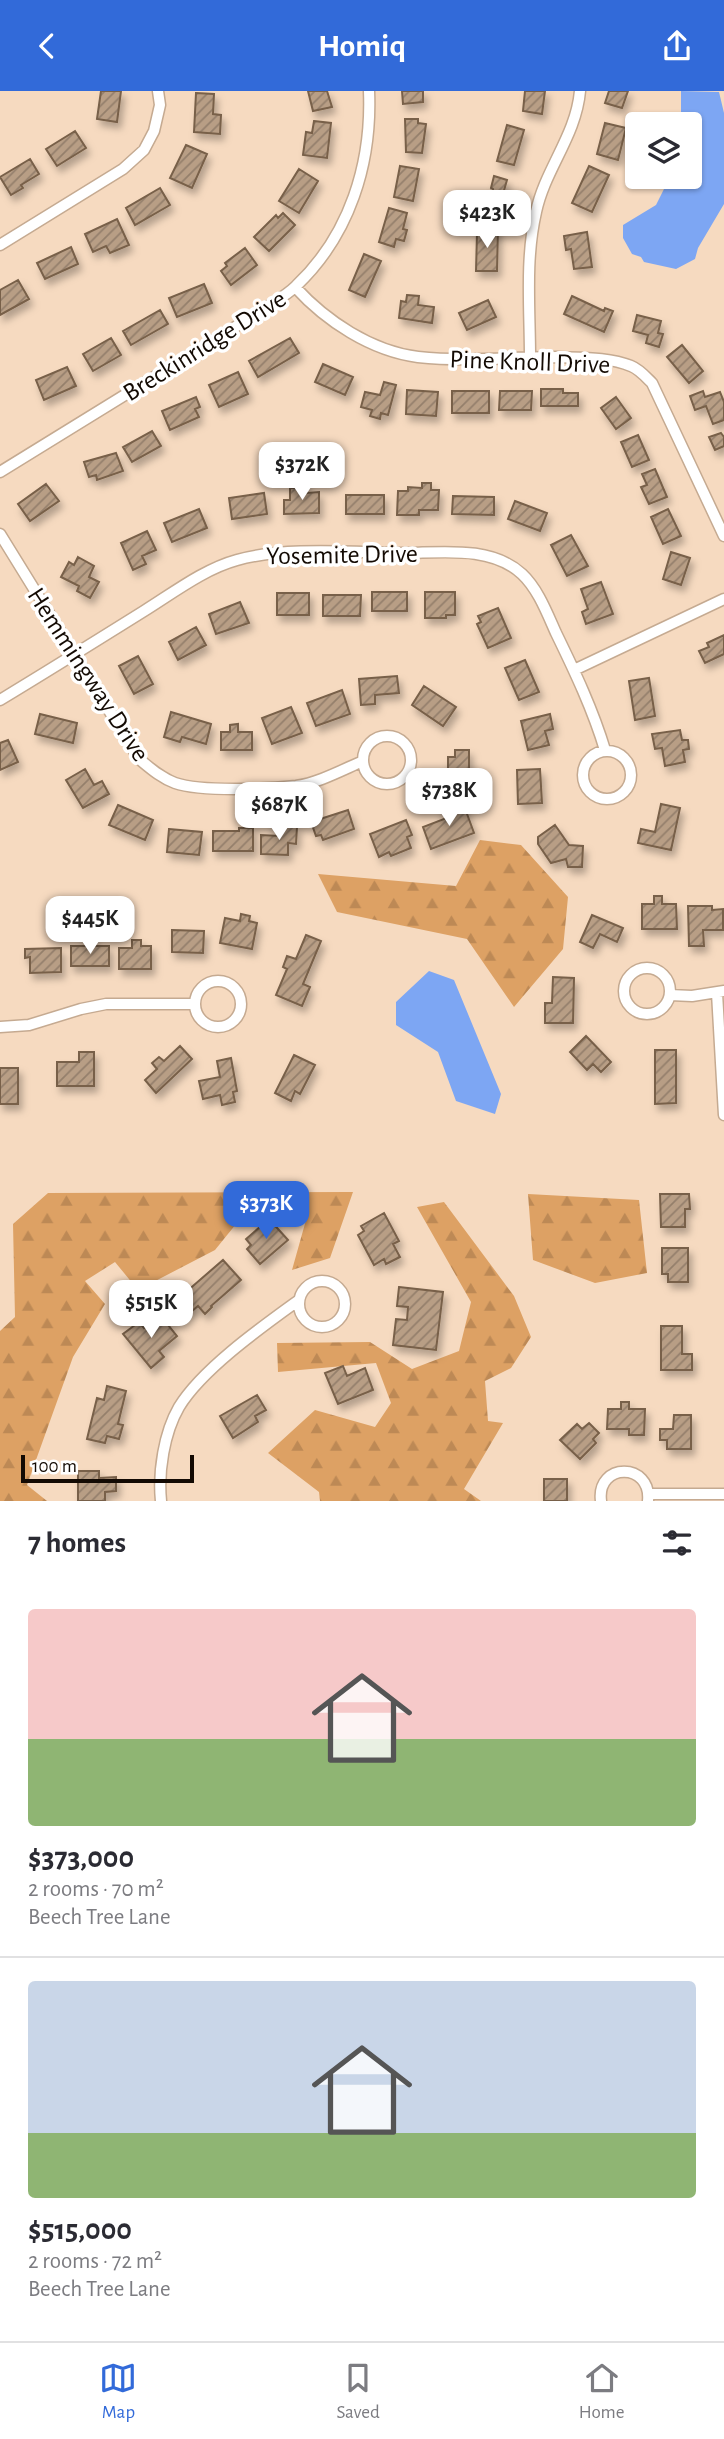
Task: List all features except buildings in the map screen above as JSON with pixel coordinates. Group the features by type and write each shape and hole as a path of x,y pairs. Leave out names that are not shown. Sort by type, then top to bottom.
{"street":[{"path":"0,245 123,169 144,150 154,131 160,105 158,91"},
{"name":"Breckinridge Drive","path":"0,472 261,311 295,287 334,238 355,196 367,148 369,91"},
{"path":"530,357 530,251 536,212 548,176 575,122 580,91"},
{"name":"Pine Knoll Drive","path":"295,287 326,317 379,347 416,357 478,360 530,357 614,361 635,367 652,383 724,537"},
{"name":"Hemmingway Drive","path":"0,534 139,759 156,773 177,783 200,787 297,786 363,761"},
{"name":"Yosemite Drive","path":"0,700 198,578 233,561 276,553 456,552 487,556 512,566 521,573 540,598 596,720 606,750 623,757 631,773 625,791 608,799 591,793 583,776 589,758 606,750"},
{"path":"574,670 724,599"},
{"name":"Hemmingway Drive","path":"381,737 397,738 409,749 411,757 408,774 390,785 374,781 368,776 363,761 367,746 381,737"},
{"path":"642,968 650,968 663,974 668,981 670,995 663,1009 656,1013 640,1014 628,1005 623,990 629,976 642,968"},
{"path":"218,981 235,988 242,1004 235,1021 218,1028 201,1021 194,1004 201,988 218,981"},
{"path":"670,995 720,992 724,1115"},
{"path":"0,1027 29,1025 106,1004 194,1004"},
{"path":"161,1501 164,1454 169,1432 182,1403 199,1382 256,1331 299,1300 309,1285 327,1281 342,1291 345,1309 335,1324 317,1327 302,1317 299,1300"},
{"path":"601,1501 603,1484 618,1472 630,1472 641,1478 649,1498 724,1494"}],"green space":[{"path":"480,840 521,845 568,897 563,949 514,1007 467,939 337,912 318,874 456,886"},
{"path":"353,1192 330,1258 292,1270 306,1220 249,1208 215,1250 138,1290 115,1262 85,1281 105,1304 73,1357 27,1485 47,1501 0,1501 0,1331 15,1317 13,1224 48,1193"},
{"path":"528,1194 639,1200 647,1273 595,1283 533,1260"},
{"path":"444,1202 514,1296 531,1337 511,1368 485,1381 488,1421 503,1423 464,1489 481,1501 320,1501 319,1492 268,1453 315,1410 375,1427 391,1403 376,1363 278,1372 277,1343 370,1342 412,1369 459,1351 471,1302 417,1207"}],"water":[{"path":"681,91 719,92 724,113 724,204 698,248 695,259 676,269 644,262 641,257 632,254 623,238 623,225 656,205 664,189 702,189 702,112 681,112"},
{"path":"429,971 454,980 501,1094 495,1114 456,1101 438,1052 396,1025 396,1002"}]}
